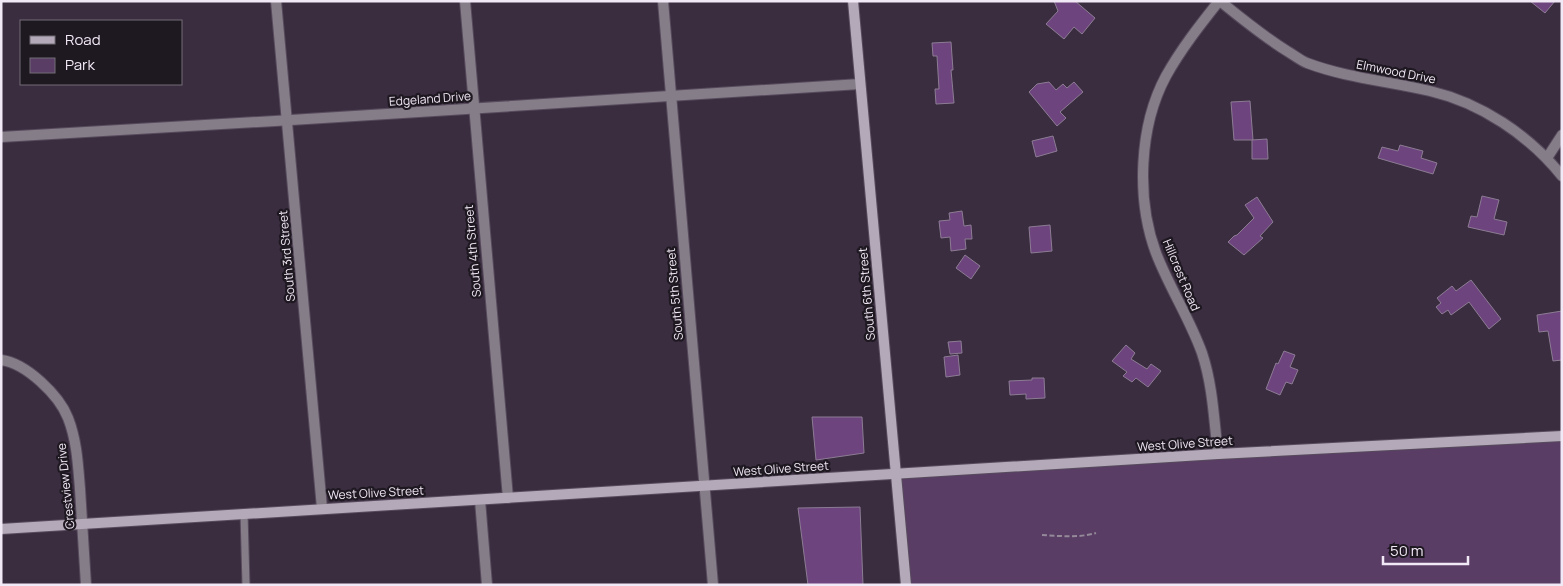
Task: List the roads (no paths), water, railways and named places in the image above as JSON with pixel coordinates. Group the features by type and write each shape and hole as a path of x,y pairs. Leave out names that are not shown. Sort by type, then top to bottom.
{"main road":[{"name":"South 6th Street","path":"853,1 906,585"},
{"name":"West Olive Street","path":"1,529 1218,454 1562,436"}],"street":[{"name":"South 3rd Street","path":"276,1 322,508"},
{"name":"South 4th Street","path":"464,1 508,498"},
{"name":"South 5th Street","path":"663,1 713,585"},
{"name":"Elmwood Drive","path":"1219,1 1268,39 1304,62 1342,74 1430,91 1456,99 1514,130 1548,158 1562,176"},
{"name":"Hillcrest Road","path":"1218,454 1208,374 1201,351 1156,252 1144,197 1143,180 1144,153 1148,128 1155,102 1165,77 1184,46 1219,1"},
{"name":"Edgeland Drive","path":"1,137 287,121 860,84"},
{"path":"1548,158 1562,135"},
{"name":"Crestview Drive","path":"1,360 28,371 49,389 68,417 76,446 86,585"},
{"path":"480,500 487,585"}],"lane":[{"path":"244,513 246,585"}]}
